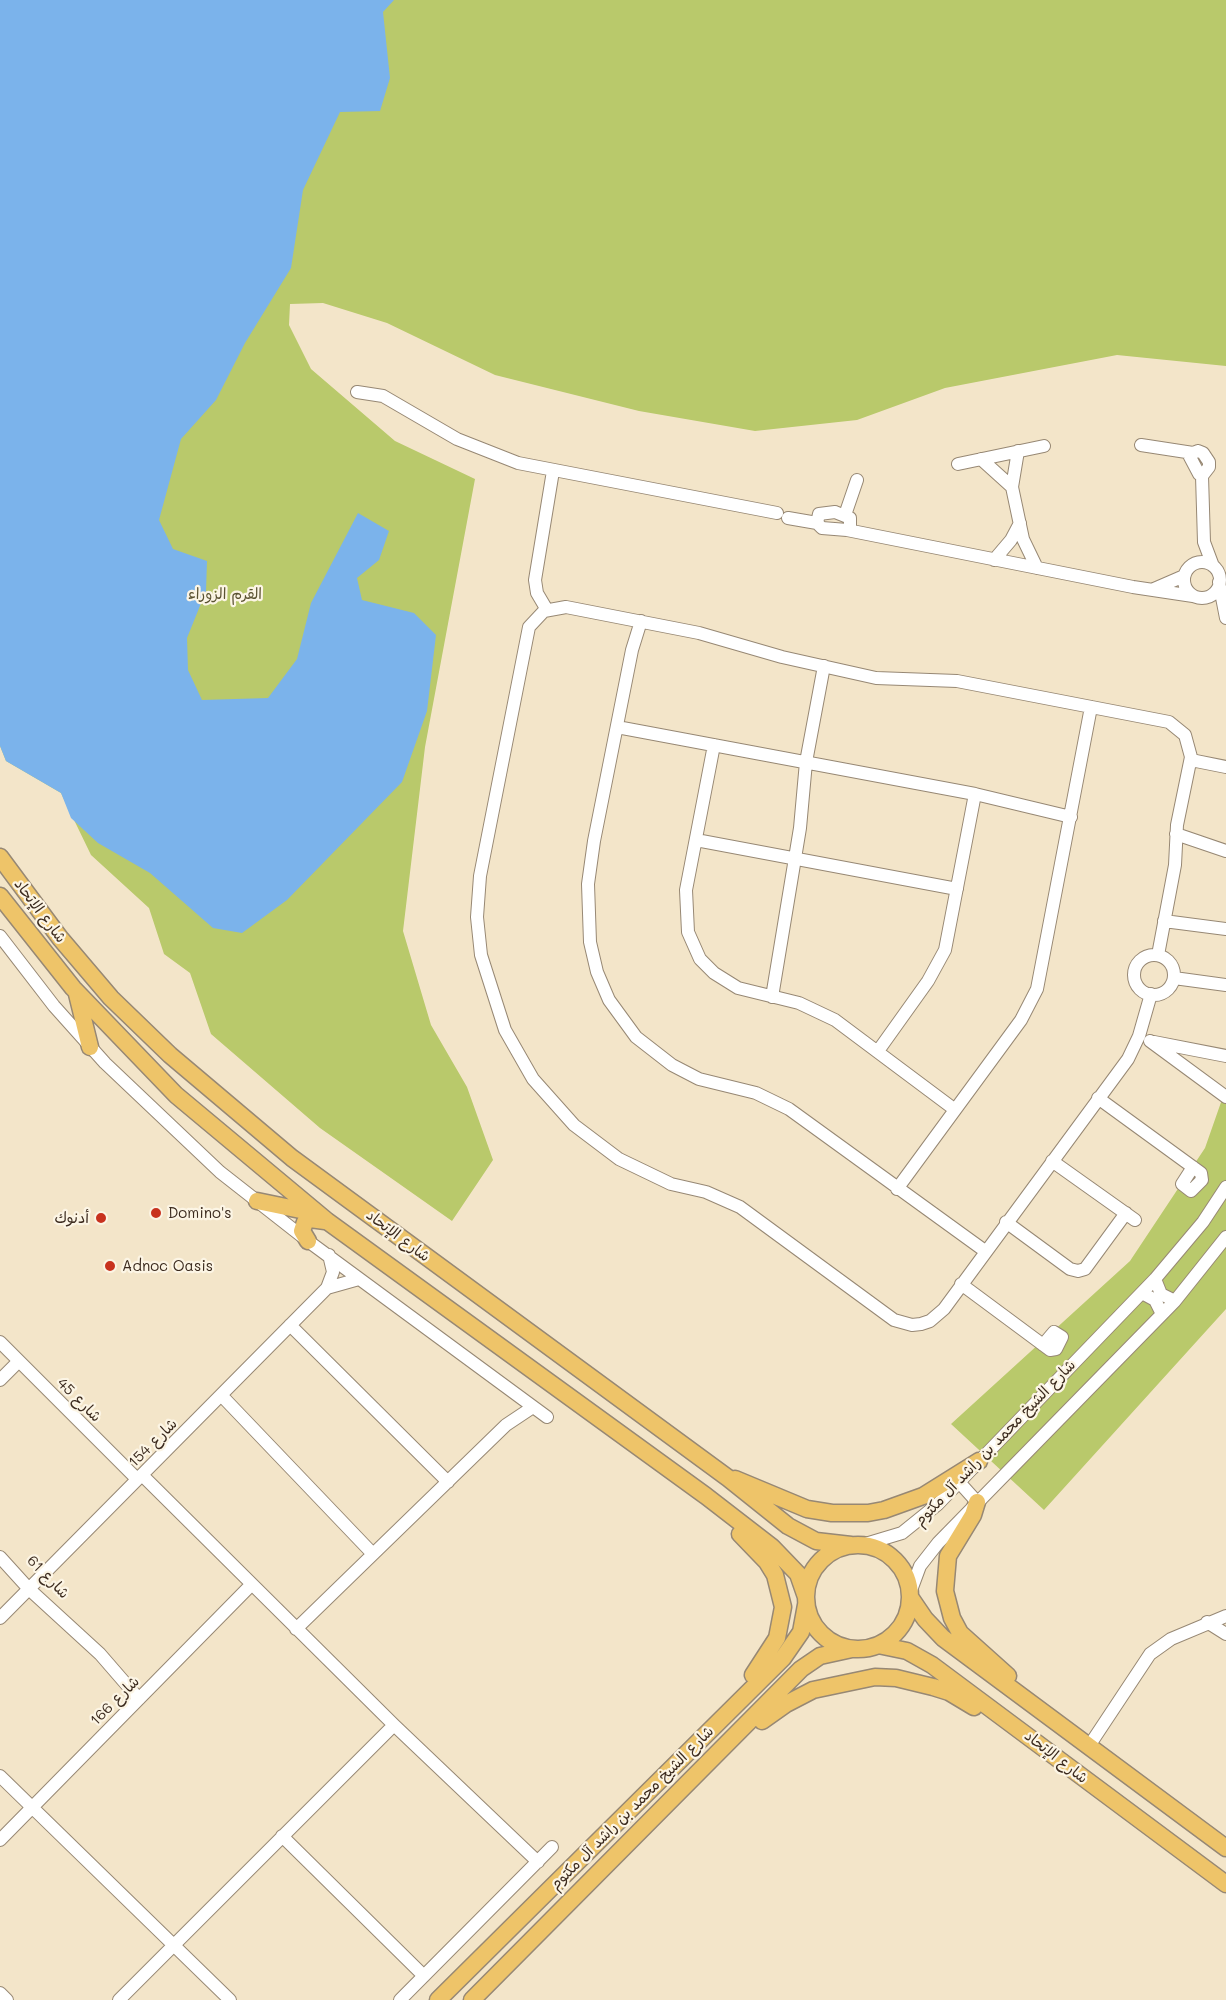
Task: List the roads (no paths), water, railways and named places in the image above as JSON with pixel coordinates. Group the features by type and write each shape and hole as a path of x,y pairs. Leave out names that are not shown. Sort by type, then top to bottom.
{"highway":[{"name":"شارع الإتحاد","path":"0,857 90,975 141,1028 292,1158 805,1537 827,1544 856,1545"},
{"name":"شارع الإتحاد","path":"0,896 73,988 176,1095 322,1218 706,1496 785,1559 798,1574 806,1601"},
{"path":"73,988 83,1012 90,1047"},
{"path":"257,1201 322,1218"},
{"path":"308,1240 302,1231 305,1222 322,1218"},
{"path":"728,1478 744,1481 772,1496 807,1509 832,1513 868,1513 884,1510 922,1496 979,1461"},
{"path":"706,1496 721,1519 767,1562 780,1591 783,1607 777,1638 767,1658 725,1715"},
{"path":"977,1503 973,1515 948,1557 945,1591 952,1618 960,1633 1004,1670 1012,1691"},
{"path":"856,1545 889,1555 899,1566 910,1595 908,1612 901,1626 891,1637 878,1645 852,1649 839,1646 822,1635 810,1618 806,1601 808,1582 824,1557 856,1545"},
{"name":"شارع الإتحاد","path":"910,1595 925,1619 943,1638 1226,1848"},
{"name":"شارع الشيخ محمد بن راشد آل مكتوم","path":"438,2000 794,1644 801,1632 806,1601"},
{"name":"شارع الإتحاد","path":"878,1645 907,1651 924,1659 1226,1884"},
{"name":"شارع الشيخ محمد بن راشد آل مكتوم","path":"475,1999 810,1662 830,1652 852,1649"},
{"path":"720,1752 800,1696 832,1684 876,1677 923,1684 950,1692 984,1715 1002,1715"}],"street":[{"path":"357,392 383,396 483,451 553,471 782,515 817,524 822,528 848,530 1153,590 1197,597 1214,593 1219,580"},
{"path":"1141,445 1203,453 1209,462 1209,467 1202,476 1204,543 1219,580 1225,615"},
{"path":"958,464 1044,446"},
{"path":"1018,451 1012,487 1025,547 1037,568"},
{"path":"981,459 1012,487"},
{"path":"547,610 537,593 535,580 553,471"},
{"path":"845,515 857,480"},
{"path":"817,524 817,517 823,513 845,515 851,522 848,530"},
{"path":"994,560 1011,540 1020,523"},
{"path":"1153,590 1184,576 1195,564 1204,543"},
{"path":"1195,564 1207,563 1213,566"},
{"path":"1184,576 1187,591 1225,615"},
{"path":"1151,994 1144,1040 1098,1098 944,1309 930,1321 912,1325 894,1320 740,1207 723,1198 653,1176 604,1148 553,1104 523,1064 505,1030 491,994 481,955 477,897 527,632 535,617 547,610 567,607 699,633 782,657 876,678 957,681 1163,720 1176,725 1188,740 1191,760 1176,834 1175,865 1158,955"},
{"path":"641,621 632,650 592,852 588,906 593,957 613,1006 636,1037 672,1065 706,1082 756,1093 779,1103 985,1251"},
{"path":"772,997 796,859 806,762 824,666"},
{"path":"897,1189 1021,1020 1037,989 1091,707"},
{"path":"617,727 975,794 1071,817"},
{"path":"714,745 686,890 686,921 690,942 700,959 722,980 746,992 799,1003 824,1014 954,1109"},
{"path":"1191,760 1226,767"},
{"path":"878,1052 938,966 949,933 975,794"},
{"path":"1176,834 1226,850"},
{"path":"696,840 957,889"},
{"path":"1164,921 1226,929"},
{"path":"0,936 54,1006 90,1047 220,1172 359,1279 547,1417"},
{"path":"1158,955 1167,959 1173,967 1174,978 1170,987 1162,993 1151,994 1142,990 1136,982 1135,971 1139,962 1147,956 1158,955"},
{"path":"1174,978 1226,986"},
{"path":"1144,1040 1226,1056"},
{"path":"1144,1040 1226,1097"},
{"path":"1098,1098 1193,1167"},
{"path":"1006,1222 1070,1269 1078,1271 1085,1269 1131,1217 1052,1161"},
{"name":"شارع الشيخ محمد بن راشد آل مكتوم","path":"856,1545 890,1539 914,1526 1155,1279 1203,1222 1226,1187"},
{"name":"شارع الشيخ محمد بن راشد آل مكتوم","path":"910,1595 928,1554 1162,1314 1226,1238"},
{"path":"327,1288 333,1272 329,1256"},
{"name":"شارع 154","path":"0,1618 327,1288 359,1279"},
{"path":"1155,1279 1161,1294 1174,1301"},
{"path":"961,1284 1043,1345"},
{"path":"1142,1293 1155,1300 1162,1314"},
{"path":"290,1325 448,1482"},
{"name":"شارع 45","path":"0,1342 538,1862"},
{"path":"0,1380 19,1361"},
{"path":"506,1425 513,1413 514,1393"},
{"path":"221,1395 372,1553"},
{"path":"297,1629 372,1553 506,1425 533,1407"},
{"path":"958,1482 977,1503"},
{"name":"شارع 61","path":"0,1551 142,1696"},
{"name":"شارع 61","path":"0,1557 32,1586"},
{"name":"شارع 166","path":"0,1840 252,1584"},
{"path":"1089,1746 1150,1654 1171,1639 1206,1622 1226,1616"},
{"path":"1206,1622 1226,1634"},
{"path":"119,2000 394,1725"},
{"path":"0,1773 230,2000"},
{"path":"282,1836 424,1976"},
{"path":"400,2000 552,1847"},
{"path":"0,1993 7,2000"}],"water":[{"name":"القرم الزوراء","path":"0,0 394,0 383,12 390,78 380,111 340,112 303,190 291,268 245,343 216,400 181,439 159,520 173,549 207,561 206,591 187,638 188,670 202,700 268,698 297,659 311,603 358,513 389,531 379,560 357,578 362,600 414,613 436,635 427,711 402,782 287,900 242,933 213,928 150,873 98,843 71,818 61,793 6,761 0,746"}],"place":[{"name":"Domino's","path":"156,1213"},
{"name":"أدنوك","path":"101,1218"},
{"name":"Adnoc Oasis","path":"110,1266"}]}
